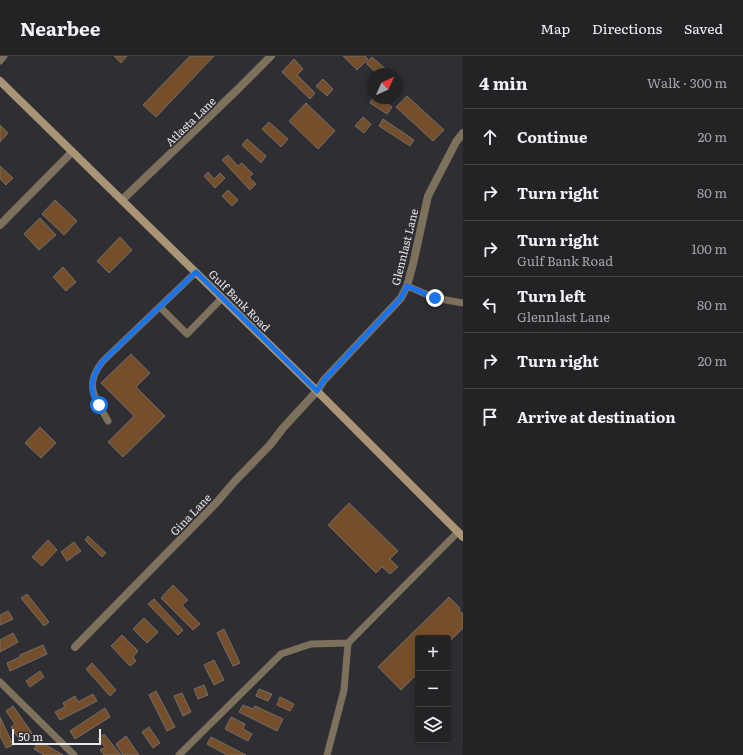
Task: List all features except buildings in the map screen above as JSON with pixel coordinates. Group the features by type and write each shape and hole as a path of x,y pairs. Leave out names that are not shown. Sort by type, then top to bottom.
{"main road":[{"name":"Gulf Bank Road","path":"0,81 317,391 461,535"}],"street":[{"name":"Atlasta Lane","path":"122,200 271,56"},
{"name":"Glennlast Lane","path":"317,391 324,380 401,298 407,286 413,264 428,196 456,142 463,133"},
{"path":"0,224 72,152"},
{"name":"Gina Lane","path":"75,648 217,502 270,445 283,428 317,391"}],"lane":[{"path":"0,61 4,56"},
{"path":"108,421 93,393 92,386 94,375 98,368 103,361 196,272"},
{"path":"407,286 435,298 463,304"},
{"path":"160,307 187,334 222,298"},
{"path":"328,755 344,690 348,643 461,535"},
{"path":"180,755 281,654 311,644 348,643"},
{"path":"1,685 74,755"}],"route":[{"path":"99,405 93,393 92,386 94,375 103,361 196,272 317,391 324,380 401,298 407,286 435,298"}]}
